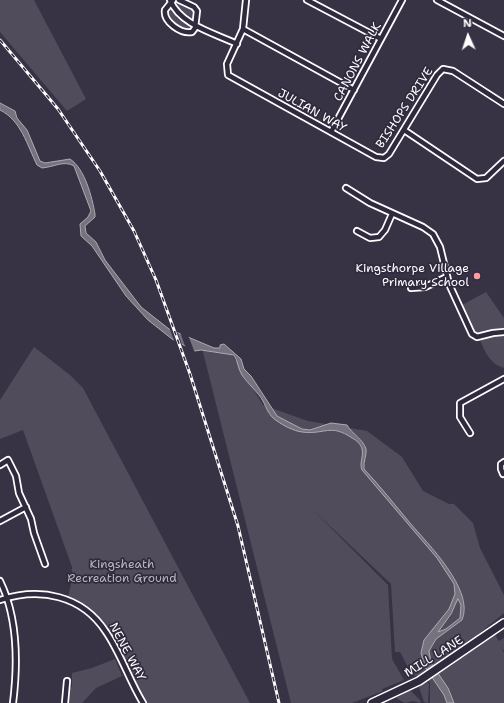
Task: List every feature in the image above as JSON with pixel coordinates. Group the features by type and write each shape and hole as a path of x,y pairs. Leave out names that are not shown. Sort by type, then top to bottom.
{"street":[{"path":"179,0 196,9 198,14 196,24 194,31 189,33 171,24 164,12 171,1 179,15 196,24 237,44 243,29 246,0"},
{"path":"307,0 381,39"},
{"name":"CANONS WALK","path":"331,132 402,0"},
{"path":"436,0 504,36"},
{"path":"243,29 354,90"},
{"name":"JULIAN WAY","path":"237,44 226,66 227,73 232,78 376,157 384,158"},
{"name":"BISHOPS DRIVE","path":"384,158 389,154 437,75 443,69 453,71 504,104"},
{"path":"404,130 477,179 486,178 504,160"},
{"path":"346,188 392,214 423,227 433,234 440,247 447,277 472,334 477,337 504,332"},
{"path":"357,231 370,238 379,237 385,230 392,214"},
{"path":"411,288 421,288 447,277"},
{"path":"420,283 421,288"},
{"path":"470,433 460,416 460,403 504,379"},
{"path":"0,465 8,460 16,476 19,494 26,507 45,564"},
{"path":"503,474 501,464 504,462"},
{"path":"0,521 26,507"},
{"path":"0,581 11,613 15,640 16,664 13,703"},
{"name":"NENE WAY","path":"0,600 26,594 47,594 68,600 87,611 106,631 143,703"},
{"name":"MILL LANE","path":"372,703 422,678 504,623"},
{"path":"65,703 67,681"}],"green space":[{"path":"0,0 34,0 86,99 67,111 0,32"},
{"path":"176,1 196,11 195,18 188,17 182,13 176,4"},
{"path":"167,10 170,10 179,20 191,25 192,29 182,29 176,25 168,18"},
{"path":"486,292 504,318 504,330 477,334 473,330 462,305"},
{"path":"494,335 504,335 504,368 492,361 486,353 480,340"},
{"name":"Kingsheath Recreation Ground","path":"34,347 70,375 83,388 250,703 146,703 123,657 107,630 84,607 68,597 72,580 72,567 23,430 0,439 0,400"},
{"path":"202,348 232,354 263,405 308,421 367,431 402,457 423,491 449,504 454,504 473,523 480,548 504,595 504,613 470,641 439,662 444,670 495,635 499,641 504,638 504,651 501,646 504,653 504,703 430,703 430,683 423,673 416,676 412,675 400,652 395,652 391,584 312,509 388,585 392,659 404,680 382,689 383,691 352,703 291,703"},
{"path":"115,659 122,676 96,688 82,703 67,703 68,688 72,687 72,673 92,668"},
{"path":"427,682 429,684 428,703 424,702 419,687"},
{"path":"410,690 421,701 420,703 413,701 405,703 396,698"}],"shaded area":[{"path":"0,103 15,111 17,118 27,130 40,161 45,163 70,159 80,169 90,192 95,214 95,217 85,226 86,233 96,242 105,260 141,307 169,329 214,348 220,348 220,345 224,344 241,359 244,369 251,376 277,416 302,429 310,430 331,423 347,425 365,445 366,451 364,469 437,555 456,581 462,595 464,608 462,620 436,639 429,651 431,663 448,688 454,703 447,703 444,695 425,667 421,653 424,640 449,609 455,594 454,584 437,558 362,470 362,452 357,441 338,431 327,430 310,433 302,432 283,425 272,417 261,398 242,375 234,355 201,350 195,351 172,339 148,320 126,296 92,246 81,236 80,224 88,217 91,211 74,166 70,164 63,164 42,168 37,165 23,134 13,120 0,110","holes":["458,599 461,605 460,618 446,629 438,632 451,614"]}],"pier":[{"path":"169,327 177,331 183,347 175,343"},
{"path":"180,332 188,335 195,353 186,349"}],"railway":[{"path":"0,40 58,109 100,171 134,231 156,280 190,374 238,526 279,703"}],"place":[{"name":"Kingsthorpe Village Primary School","path":"477,276"}]}
